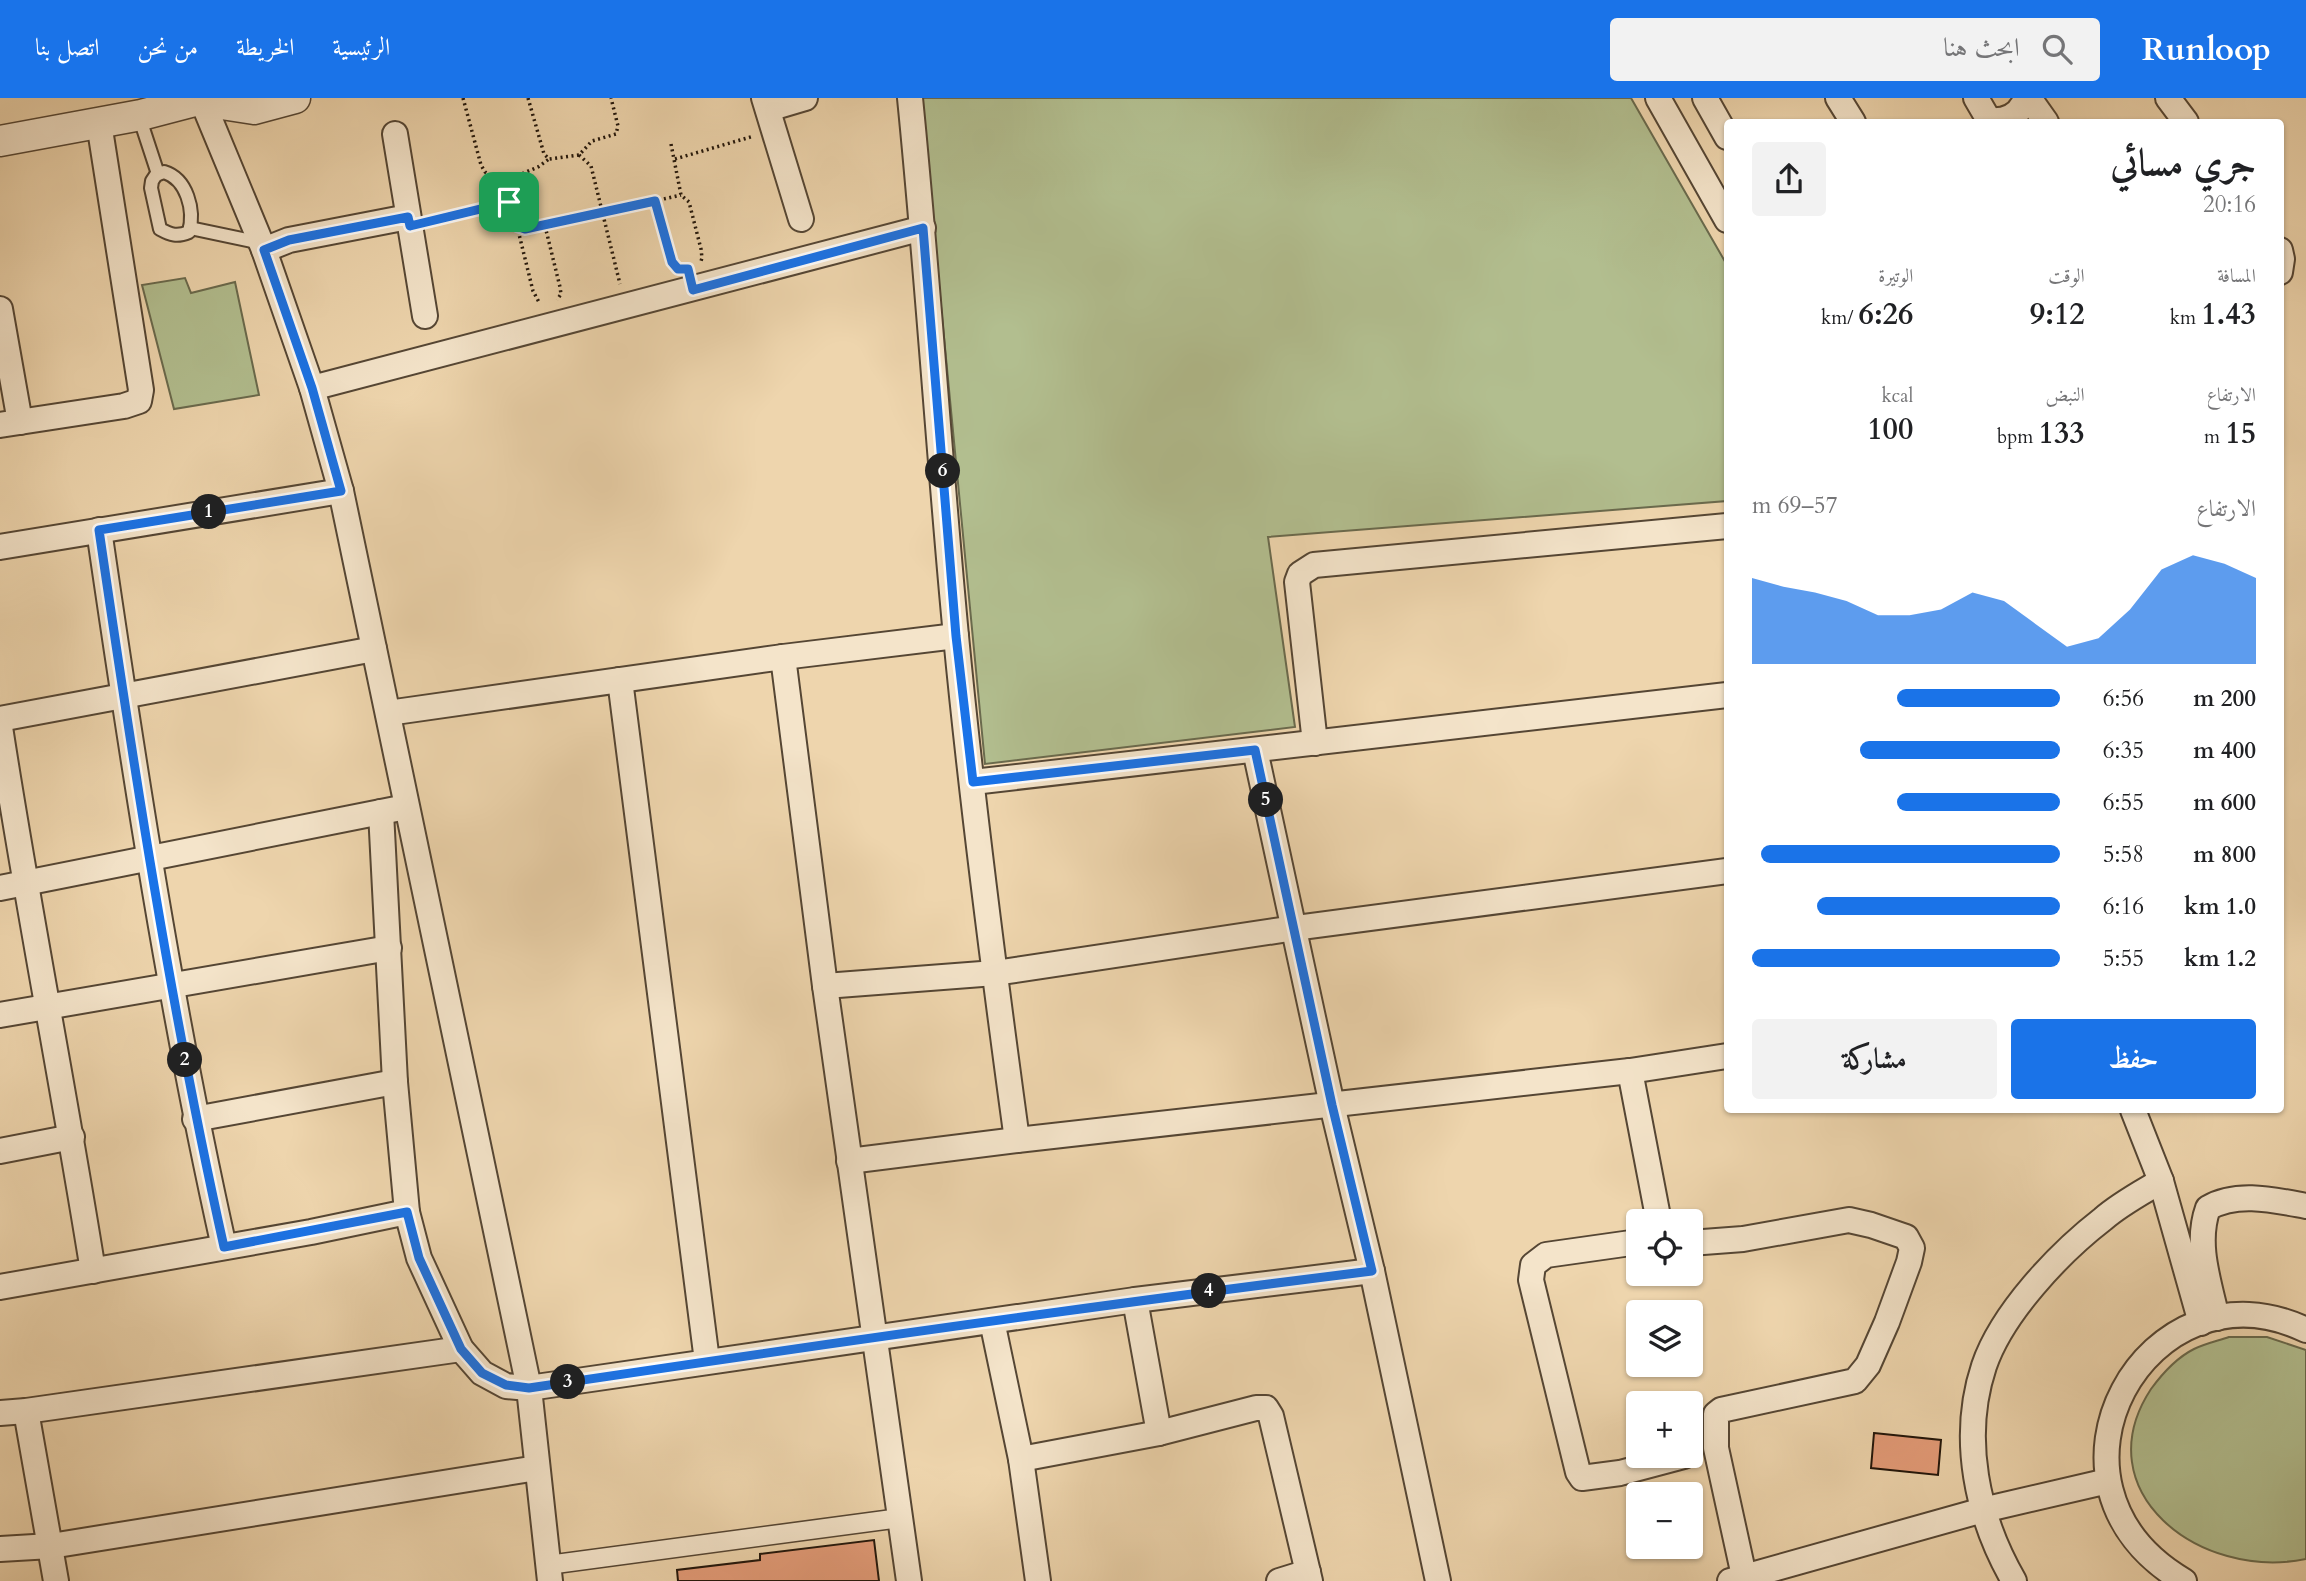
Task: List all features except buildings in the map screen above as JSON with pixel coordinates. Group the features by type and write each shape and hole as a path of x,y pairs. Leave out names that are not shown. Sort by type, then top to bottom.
{"street":[{"path":"0,141 139,116 203,99 254,109 265,102 295,98"},
{"path":"801,219 769,112 806,98"},
{"path":"910,98 956,636 1017,1140"},
{"path":"1658,98 1724,215"},
{"path":"1705,98 1724,131"},
{"path":"1838,98 1851,119"},
{"path":"1976,98 1988,119"},
{"path":"2004,119 2019,111 2027,98 2044,119"},
{"path":"2168,98 2184,119"},
{"path":"203,99 263,246 312,388 341,491 529,1388 549,1573 900,1518"},
{"path":"0,309 10,424 124,406 139,401 141,390 99,123"},
{"path":"394,134 425,316"},
{"path":"263,246 409,222"},
{"path":"312,388 625,307 690,279 923,228"},
{"path":"0,547 341,491"},
{"path":"1315,743 1297,582 1306,568 1314,565 1724,526"},
{"path":"99,530 195,1119 224,1247"},
{"path":"388,713 783,657 956,636"},
{"path":"0,719 374,649"},
{"path":"783,657 825,986 909,1581"},
{"path":"620,680 707,1362"},
{"path":"973,782 1724,695"},
{"path":"0,727 24,884 72,1137 93,1272"},
{"path":"1255,750 1332,1105 1372,1271 1438,1581"},
{"path":"0,888 407,807"},
{"path":"381,812 395,1082 407,1212 419,1258 461,1349 482,1373 506,1385 529,1388 875,1336 1372,1271"},
{"path":"825,986 995,973 1295,928 1724,871"},
{"path":"0,1015 389,948"},
{"path":"849,1161 1630,1071 1724,1056"},
{"path":"1630,1071 1657,1209"},
{"path":"195,1119 395,1082"},
{"path":"2134,1113 2161,1181 2209,1320"},
{"path":"0,1151 72,1137"},
{"path":"2014,1581 1995,1543 1983,1510 1972,1443 1975,1402 1984,1365 2008,1319 2038,1280 2103,1218 2161,1181"},
{"path":"2209,1320 2202,1225 2208,1208 2221,1200 2245,1198 2306,1206"},
{"path":"0,1287 93,1272 407,1212"},
{"path":"1703,1243 1743,1239 1849,1220 1906,1237 1912,1248 1887,1322 1868,1365 1855,1381 1721,1410 1716,1414 1716,1448 1737,1579 1983,1510 2108,1481"},
{"path":"1626,1244 1546,1255 1533,1265 1531,1280 1578,1472 1582,1478 1639,1468"},
{"path":"1135,1300 1159,1433"},
{"path":"2184,1581 2159,1574 2118,1514 2108,1481 2106,1441 2116,1402 2136,1368 2165,1340 2209,1320 2254,1316 2290,1322 2306,1330"},
{"path":"992,1321 1021,1459 1038,1581"},
{"path":"0,1413 461,1349"},
{"path":"1021,1459 1159,1433 1256,1408 1266,1408 1271,1416 1309,1577 1279,1581"},
{"path":"26,1411 56,1581"},
{"path":"1703,1451 1716,1448"},
{"path":"0,1549 51,1546 537,1468"}],"lane":[{"path":"139,116 158,174"},
{"path":"164,172 173,175 182,186 192,220 190,228 189,232 180,236 160,229 151,188 152,181 158,174 164,172"},
{"path":"190,228 263,246"}],"path":[{"path":"463,98 481,165 485,172 502,182 517,226 533,291 537,301 543,304 557,300 561,294 545,226"},
{"path":"527,98 544,154 549,159"},
{"path":"502,182 531,171 549,159 579,155 592,141 616,134 618,126 611,98"},
{"path":"675,159 769,112"},
{"path":"671,144 681,195"},
{"path":"579,155 591,166 625,307"},
{"path":"517,226 525,229 545,226 681,195 688,199 692,211 702,258 690,279 672,262 655,201"},
{"path":"409,222 509,202"}],"green space":[{"path":"921,98 1631,98 1724,260 1724,501 1268,537 1295,727 985,764"},
{"path":"185,278 191,293 235,282 259,395 174,409 142,285"},
{"path":"2229,1337 2267,1337 2306,1350 2306,1559 2266,1562 2227,1556 2192,1542 2163,1520 2142,1493 2132,1462 2134,1426 2151,1389 2170,1367 2187,1353"}],"route":[{"path":"655,201 674,267 688,269 693,290 923,228 956,636 973,782 1255,750 1332,1105 1352,1179 1372,1271 875,1336 529,1388 506,1385 482,1373 461,1349 419,1258 407,1212 224,1247 195,1119 99,530 341,491 312,388 264,250 289,240 408,217 410,226 509,202 517,226 525,229 655,201"}]}
